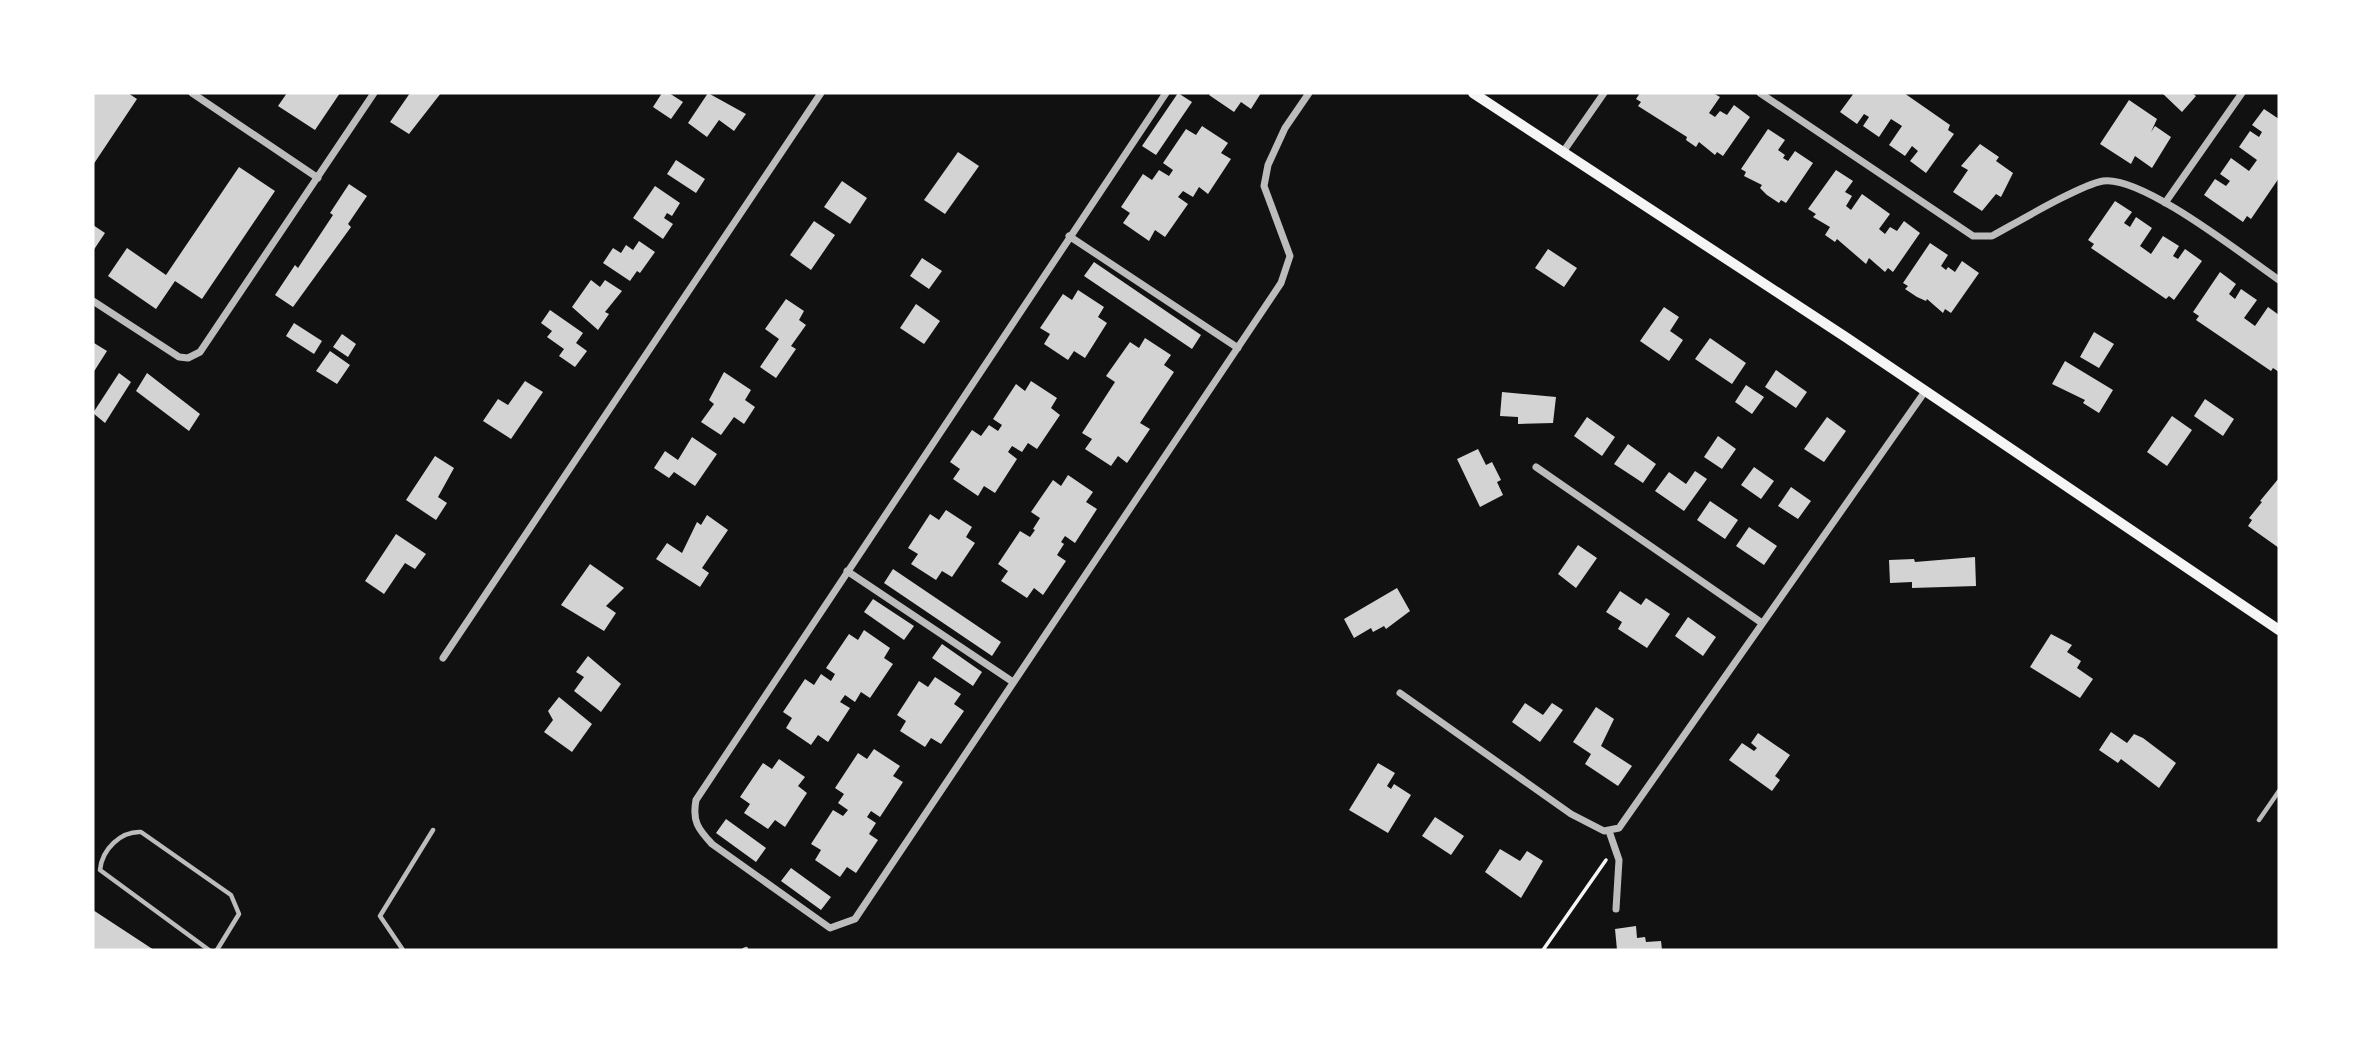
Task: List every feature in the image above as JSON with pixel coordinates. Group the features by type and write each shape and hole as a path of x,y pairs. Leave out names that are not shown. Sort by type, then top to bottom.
{"main road":[{"path":"1473,93 1926,390 2277,625"}],"street":[{"path":"192,93 318,178"},
{"path":"93,301 173,354 188,358 200,352 374,93"},
{"path":"443,658 821,93"},
{"path":"1166,93 696,800 693,816 697,827 712,844 817,922 830,928 855,919 1288,270 1288,242 1264,186 1268,165 1286,128 1309,93"},
{"path":"1563,152 1604,93"},
{"path":"1760,93 1973,236 1992,236 2103,181 2129,183 2165,203 2279,280"},
{"path":"2165,203 2242,93"},
{"path":"1069,236 1238,348"},
{"path":"1400,692 1571,814 1598,829 1609,831 1624,822 1926,390"},
{"path":"1536,467 1762,623"},
{"path":"848,570 1013,682"},
{"path":"1609,831 1619,860 1616,909"}],"lane":[{"path":"2259,820 2279,791"},
{"path":"403,950 380,916 433,830"},
{"path":"209,950 100,870 111,845 129,832 141,832 231,895 239,914 217,950"}],"path":[{"path":"1543,950 1615,847"}],"building":[{"path":"93,93 128,93 137,99 93,165"},
{"path":"287,93 340,93 315,130 278,106"},
{"path":"410,93 441,93 409,134 390,122"},
{"path":"662,93 669,93 683,102 671,119 653,107"},
{"path":"708,93 746,114 734,131 719,120 707,137 688,123"},
{"path":"1178,93 1192,102 1156,155 1142,146"},
{"path":"1261,93 1251,109 1241,102 1234,112 1209,95"},
{"path":"1640,93 1713,93 1720,97 1709,113 1715,117 1720,111 1727,115 1734,105 1750,117 1723,156 1717,152 1715,155 1699,142 1696,147 1686,140 1687,137 1638,106 1641,102 1636,99"},
{"path":"1854,93 1904,93 1950,125 1948,130 1954,134 1926,173 1910,161 1918,151 1912,146 1905,156 1889,145 1902,126 1891,119 1879,137 1863,126 1869,117 1864,114 1857,124 1840,112"},
{"path":"2162,93 2192,93 2196,96 2182,112"},
{"path":"2129,100 2157,119 2151,132 2155,126 2171,137 2152,168 2135,156 2131,164 2100,144"},
{"path":"2264,109 2279,119 2279,178 2251,219 2247,216 2243,222 2204,195 2215,179 2226,186 2230,181 2220,174 2231,158 2249,171 2257,160 2239,147 2250,131 2259,137 2262,132 2252,125"},
{"path":"1202,126 1228,143 1221,153 1231,159 1208,194 1199,187 1193,197 1183,191 1178,197 1188,204 1165,237 1155,230 1149,241 1123,223 1130,213 1121,207 1143,174 1152,180 1159,170 1169,176 1173,170 1163,163 1186,129 1196,135"},
{"path":"1768,129 1785,140 1778,150 1785,155 1783,158 1788,161 1795,151 1813,163 1786,203 1781,200 1779,203 1767,195 1760,188 1762,185 1744,176 1746,172 1741,169"},
{"path":"1980,144 1999,157 1996,161 2013,173 2001,197 1996,194 1982,211 1953,192 1968,170 1961,166"},
{"path":"958,152 979,166 945,214 924,200"},
{"path":"676,160 705,179 696,193 667,174"},
{"path":"239,167 275,191 202,299 175,281 156,309 108,276 127,248 166,275"},
{"path":"1836,170 1853,181 1845,192 1852,196 1846,206 1851,210 1862,194 1890,214 1879,229 1885,234 1890,227 1897,231 1904,221 1920,233 1893,272 1888,268 1885,272 1869,258 1866,264 1837,239 1835,242 1825,235 1830,227 1813,217 1816,214 1808,209"},
{"path":"842,181 867,198 850,224 824,207"},
{"path":"349,184 367,196 348,224 351,227 293,307 275,295 295,265 298,268 333,215 330,213"},
{"path":"655,186 680,203 672,216 667,213 664,218 673,224 663,239 633,218"},
{"path":"2115,201 2132,212 2124,223 2130,227 2136,217 2152,228 2140,246 2151,254 2163,236 2179,246 2173,256 2178,259 2185,249 2202,261 2174,300 2169,296 2166,299 2091,248 2094,244 2088,240"},
{"path":"814,221 835,235 811,270 790,255"},
{"path":"93,225 105,233 93,251"},
{"path":"639,241 655,252 640,273 637,271 630,281 603,263 613,248 621,253 626,245 633,250"},
{"path":"1930,243 1948,255 1941,266 1946,270 1948,267 1955,272 1962,261 1979,273 1951,313 1945,309 1943,313 1927,299 1926,301 1917,297 1905,289 1908,286 1903,283"},
{"path":"1548,249 1577,268 1564,287 1535,268"},
{"path":"922,258 942,271 929,289 910,276"},
{"path":"1094,262 1201,335 1192,349 1084,276"},
{"path":"2220,272 2236,284 2229,294 2235,299 2241,289 2257,300 2244,318 2255,326 2268,307 2279,315 2279,372 2273,368 2271,371 2196,320 2199,316 2193,312"},
{"path":"591,280 600,287 605,280 622,291 605,312 609,314 598,330 572,307"},
{"path":"1078,290 1104,307 1098,317 1107,323 1085,358 1074,351 1068,360 1044,344 1050,334 1040,328 1063,294 1072,300"},
{"path":"786,299 804,311 799,320 806,325 791,346 796,349 776,378 760,367 779,339 765,329"},
{"path":"916,304 940,321 924,344 900,328"},
{"path":"1664,307 1679,317 1670,331 1683,340 1669,361 1640,341"},
{"path":"550,310 583,333 576,343 587,351 575,367 559,356 564,349 547,337 552,331 541,323"},
{"path":"294,323 322,341 314,354 286,336"},
{"path":"2094,332 2114,344 2099,368 2080,357"},
{"path":"342,334 356,344 348,357 333,347"},
{"path":"1145,338 1171,355 1164,365 1174,372 1140,423 1150,429 1127,463 1118,456 1111,466 1085,449 1092,439 1082,433 1115,382 1106,376 1130,342 1139,348"},
{"path":"1710,338 1746,363 1732,384 1695,359"},
{"path":"94,343 107,351 93,373 93,345"},
{"path":"330,351 350,365 337,384 316,371"},
{"path":"2065,361 2113,390 2099,413 2083,403 2085,400 2052,384"},
{"path":"1776,370 1807,392 1796,408 1765,387"},
{"path":"724,372 751,390 745,400 755,407 744,424 734,417 721,435 701,422 714,404 709,400"},
{"path":"119,373 131,382 105,423 93,413"},
{"path":"147,373 200,414 189,431 136,391"},
{"path":"525,381 543,392 511,439 483,421 498,399 508,405"},
{"path":"1031,381 1057,398 1051,408 1060,415 1037,449 1028,443 1022,452 1012,446 1008,452 1017,459 995,493 984,486 978,496 953,479 960,469 950,462 972,430 981,436 989,425 998,431 1002,425 993,419 1016,384 1025,391"},
{"path":"1746,385 1764,397 1752,414 1735,402"},
{"path":"1502,392 1556,397 1553,423 1518,424 1518,417 1500,416"},
{"path":"2205,399 2234,419 2223,436 2194,416"},
{"path":"2172,416 2192,430 2167,466 2147,452"},
{"path":"1587,417 1615,437 1602,456 1574,436"},
{"path":"1827,417 1846,431 1824,462 1804,449"},
{"path":"1718,436 1736,449 1722,469 1704,457"},
{"path":"692,437 717,454 695,486 674,472 669,478 654,468 665,451 678,460"},
{"path":"1628,444 1656,464 1643,483 1614,464"},
{"path":"1478,449 1486,465 1492,462 1501,480 1497,482 1503,495 1480,507 1457,459"},
{"path":"435,456 454,468 438,497 447,503 436,520 406,500"},
{"path":"1754,467 1774,481 1761,499 1741,485"},
{"path":"1695,471 1707,479 1684,511 1655,491 1669,472 1686,484"},
{"path":"1068,475 1093,492 1086,502 1097,509 1075,543 1065,536 1061,542 1064,544 1057,555 1066,561 1043,595 1034,588 1027,598 1001,581 1008,571 998,564 1020,531 1030,537 1035,530 1033,529 1040,518 1031,512 1053,480 1061,486"},
{"path":"2279,478 2279,548 2248,526 2252,520 2249,518"},
{"path":"1791,487 1811,501 1798,519 1778,506"},
{"path":"1710,501 1738,520 1725,539 1697,520"},
{"path":"946,510 972,527 966,537 975,543 952,577 942,571 936,580 911,564 918,554 908,548 930,514 939,520"},
{"path":"707,515 728,530 702,568 709,573 700,587 656,559 667,543 682,553 697,522 701,525"},
{"path":"1749,527 1777,546 1764,565 1736,546"},
{"path":"396,534 426,554 415,569 405,563 384,594 365,581"},
{"path":"1578,545 1597,558 1576,588 1558,574"},
{"path":"1975,557 1976,586 1912,588 1912,582 1890,583 1889,560 1914,559 1915,562"},
{"path":"590,564 624,588 606,606 616,613 604,631 561,605"},
{"path":"893,569 1001,642 992,656 884,583"},
{"path":"1397,588 1410,611 1386,629 1384,626 1373,632 1371,628 1354,638 1344,619"},
{"path":"1620,591 1641,605 1646,598 1670,614 1647,648 1618,629 1622,622 1606,612"},
{"path":"873,599 914,626 904,640 864,612"},
{"path":"1688,617 1716,637 1703,656 1675,636"},
{"path":"864,630 890,648 884,658 893,664 870,698 861,692 855,702 845,695 840,702 850,708 828,742 818,735 811,745 786,728 792,718 783,712 805,679 814,685 821,674 831,681 835,674 826,668 849,634 858,640"},
{"path":"2051,634 2072,645 2067,652 2081,661 2077,668 2093,679 2080,698 2030,667"},
{"path":"942,644 982,672 973,686 932,658"},
{"path":"588,656 621,684 601,712 574,691 584,677 576,672"},
{"path":"935,677 961,694 954,704 964,711 941,744 931,738 925,747 900,731 906,721 897,715 919,681 928,687"},
{"path":"559,697 592,724 572,752 544,732 553,720 548,711"},
{"path":"1525,703 1543,715 1552,703 1563,710 1540,742 1512,722"},
{"path":"1596,707 1614,719 1601,746 1632,766 1618,786 1585,764 1591,754 1573,742"},
{"path":"2111,732 2127,743 2134,734 2143,738 2176,763 2159,788 2121,759 2118,763 2099,750"},
{"path":"1758,733 1790,755 1775,776 1780,780 1772,791 1729,760 1742,743 1754,751 1757,748 1751,743"},
{"path":"874,749 900,766 893,776 903,782 880,817 871,811 867,817 876,823 869,834 878,840 856,873 847,867 840,877 815,860 821,850 811,844 833,810 843,816 848,810 838,803 844,794 835,788 858,753 867,759"},
{"path":"779,759 805,777 798,786 807,793 785,827 775,820 768,829 744,813 750,804 740,797 763,763 772,769"},
{"path":"1378,763 1395,773 1387,786 1391,789 1394,784 1411,795 1388,833 1349,810"},
{"path":"1435,817 1464,836 1451,855 1422,836"},
{"path":"726,819 766,848 756,862 716,833"},
{"path":"1500,849 1520,861 1527,851 1543,861 1521,898 1485,872"},
{"path":"791,868 831,897 821,910 781,881"},
{"path":"93,910 154,950 93,950"},
{"path":"1636,926 1637,938 1645,937 1646,942 1661,941 1662,950 1617,950 1615,929"}]}
